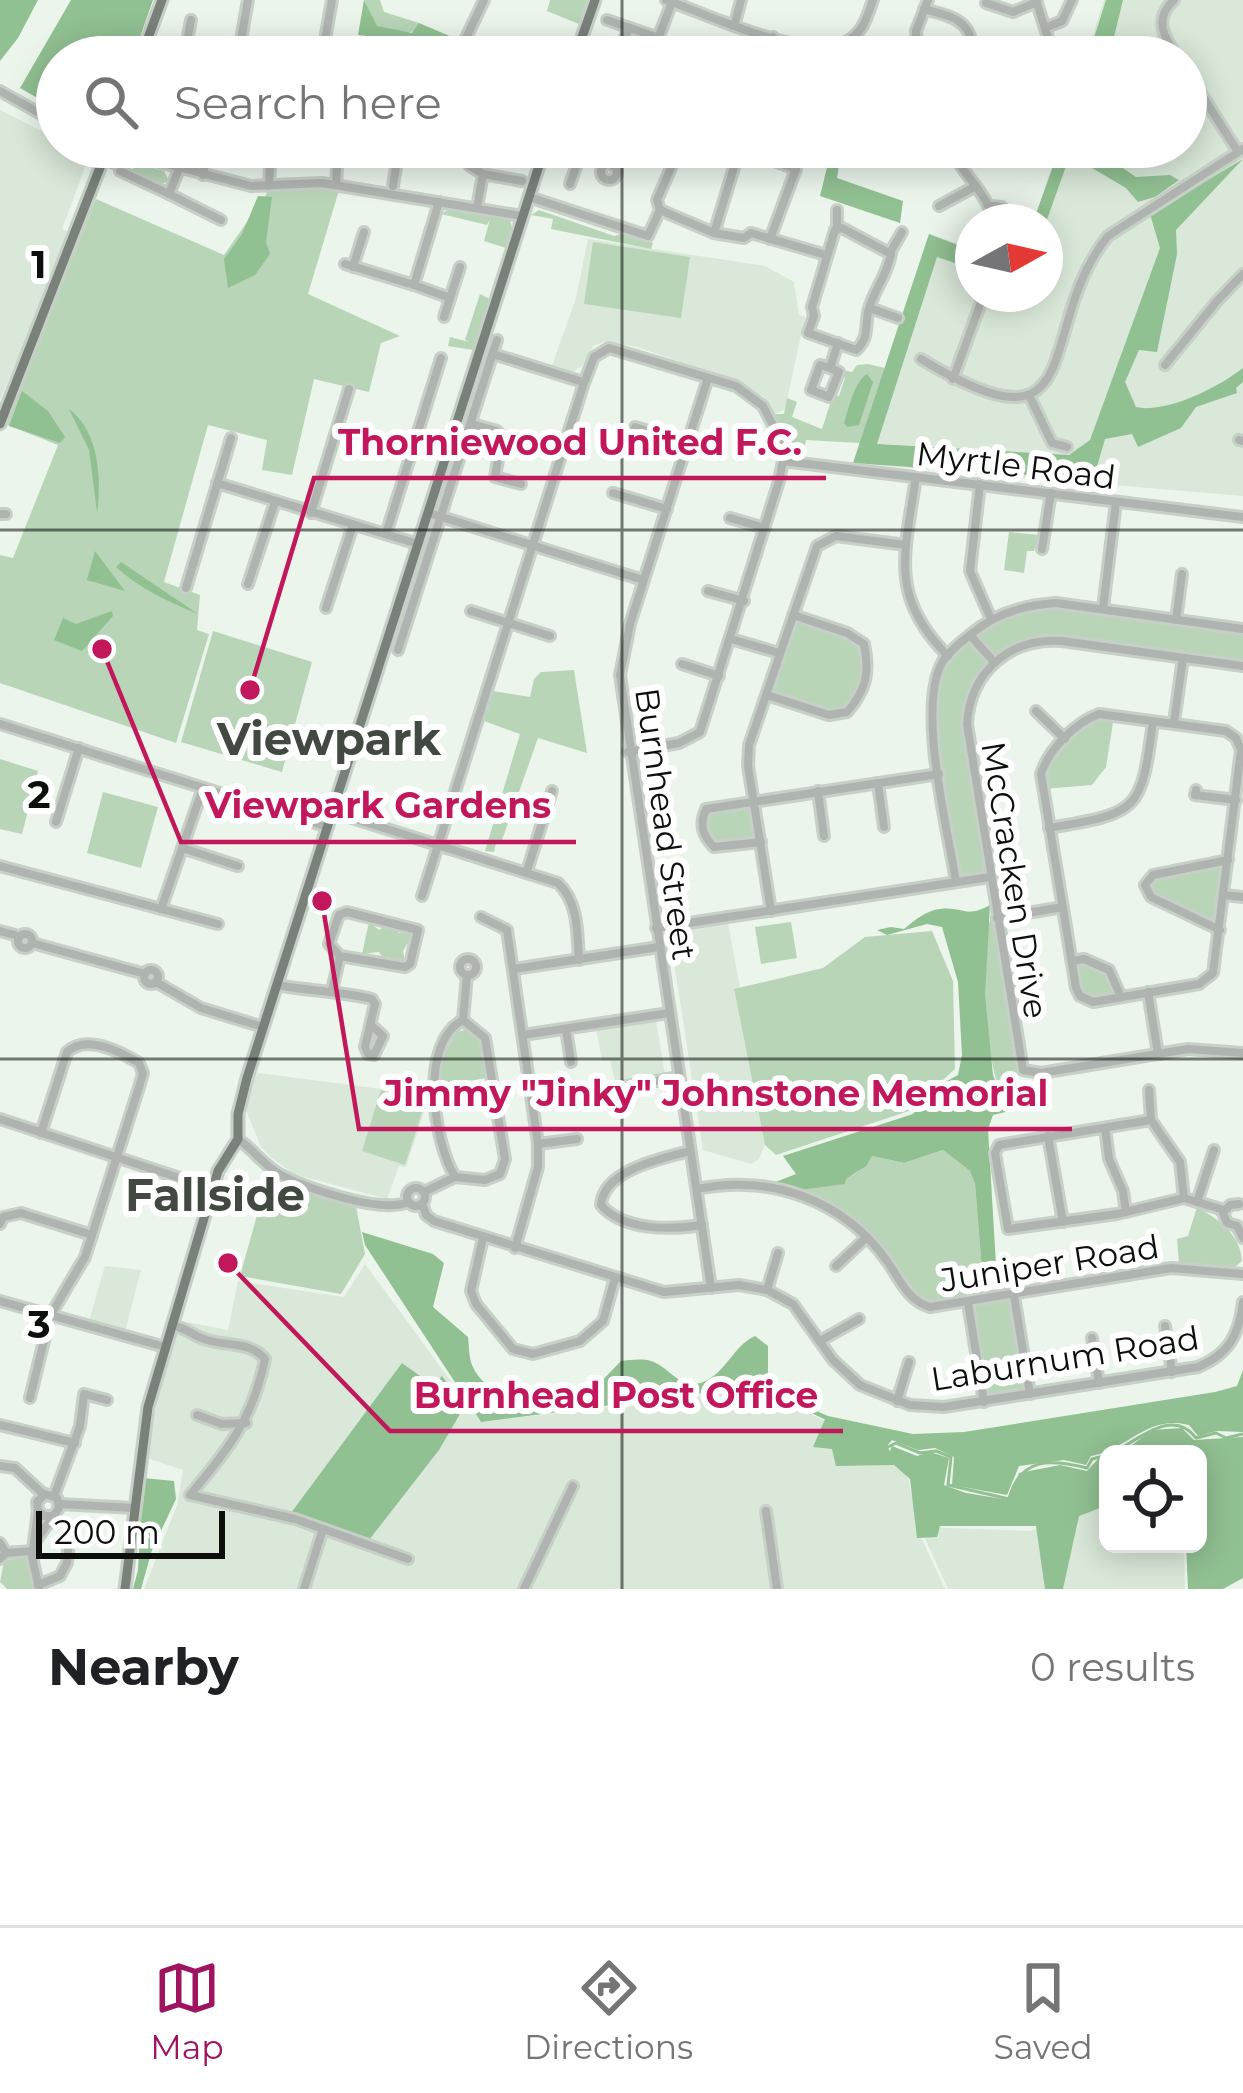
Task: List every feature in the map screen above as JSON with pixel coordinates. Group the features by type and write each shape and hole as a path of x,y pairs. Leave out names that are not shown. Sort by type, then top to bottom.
{"main road":[{"path":"149,36 162,0"},
{"path":"582,36 595,0"},
{"path":"0,424 98,168"},
{"path":"124,1589 142,1435 165,1347 213,1189 224,1158 238,1139 239,1104 538,168"}],"street":[{"path":"242,36 248,0"},
{"path":"326,36 332,0"},
{"path":"467,36 484,0"},
{"path":"735,23 741,0"},
{"path":"854,36 873,0"},
{"path":"1047,27 1062,21 1072,0"},
{"path":"1163,36 1165,8 1174,0"},
{"path":"660,36 669,1 770,36"},
{"path":"986,3 1012,12 1037,1 1046,36"},
{"path":"916,36 926,4 964,22 971,36"},
{"path":"1008,28 1012,12"},
{"path":"188,36 191,20"},
{"path":"608,20 653,36"},
{"path":"625,36 628,28"},
{"path":"0,91 36,111"},
{"path":"921,359 953,379 1001,398 1030,397 1040,390 1083,277 1108,236 1240,151 1207,102"},
{"path":"176,168 251,186 311,182 523,217"},
{"path":"202,175 203,168"},
{"path":"269,186 270,168"},
{"path":"336,185 337,168"},
{"path":"393,185 396,168"},
{"path":"473,168 483,175 522,181"},
{"path":"506,178 508,168"},
{"path":"570,184 576,168"},
{"path":"529,197 646,236 660,210 657,200 671,168"},
{"path":"714,232 732,168"},
{"path":"770,239 795,168"},
{"path":"962,168 990,204"},
{"path":"169,194 179,169"},
{"path":"127,171 221,220"},
{"path":"477,208 483,175"},
{"path":"939,206 976,186"},
{"path":"413,285 439,202"},
{"path":"660,210 714,232 744,238 751,233 826,255"},
{"path":"837,210 837,229 826,255 808,333 855,350 861,348 870,308 902,232"},
{"path":"837,229 857,233 891,252"},
{"path":"364,232 349,265 450,298"},
{"path":"445,317 460,267"},
{"path":"1165,365 1243,274"},
{"path":"870,308 898,318"},
{"path":"953,379 977,312"},
{"path":"398,650 497,340"},
{"path":"830,368 838,343"},
{"path":"422,896 584,382 594,357 615,349 736,386 763,406 778,433 782,461 744,602 700,732 679,743 628,752"},
{"path":"493,354 584,382"},
{"path":"386,534 441,358"},
{"name":"Burnhead Street","path":"708,377 624,646 620,675 711,1288"},
{"path":"310,513 349,389"},
{"path":"1030,397 1052,443 1067,447"},
{"path":"472,424 502,437 495,478 521,484"},
{"path":"635,427 688,443"},
{"path":"186,588 231,438"},
{"name":"Myrtle Road","path":"782,461 1243,517"},
{"path":"916,477 903,571 913,612 948,656"},
{"path":"217,483 418,544"},
{"path":"980,484 970,572 991,619"},
{"path":"613,493 667,509"},
{"path":"1042,549 1051,494"},
{"path":"248,584 275,502"},
{"path":"1103,608 1116,502"},
{"path":"429,513 644,580"},
{"path":"730,518 765,528"},
{"path":"326,608 353,525"},
{"path":"771,910 748,766 749,745 817,546 836,536 906,545"},
{"path":"1176,620 1182,574"},
{"path":"708,591 744,602"},
{"path":"956,882 931,726 934,690 948,656 970,634 991,619 1045,604 1243,628"},
{"path":"471,611 550,635"},
{"path":"766,695 830,715 847,712 862,695 868,667 864,644 847,633 793,615"},
{"path":"970,634 994,662 1023,645 1049,640 1243,666"},
{"path":"731,640 779,653"},
{"path":"1174,722 1183,658"},
{"name":"McCracken Drive","path":"994,662 974,690 967,724 1020,1065 1034,1073 1157,1054"},
{"path":"682,664 719,676"},
{"path":"1036,711 1065,739"},
{"path":"1099,714 1174,722 1226,731 1237,738 1241,750 1215,970 1206,981 1093,1002 1080,996 1072,962 1041,774 1048,757 1065,739 1082,722 1099,714"},
{"path":"1049,828 1107,818 1134,801 1145,780 1154,722"},
{"path":"0,724 328,827"},
{"path":"56,822 79,748"},
{"path":"761,842 714,848 704,837 706,809 939,774"},
{"path":"878,783 884,826"},
{"path":"161,909 203,788"},
{"path":"527,872 552,791"},
{"path":"818,791 824,836"},
{"path":"1195,795 1236,800"},
{"path":"333,812 559,883 569,893 579,960"},
{"path":"182,848 238,866"},
{"path":"1220,930 1151,897 1145,885 1154,874 1228,860"},
{"path":"0,866 218,924"},
{"path":"656,928 990,877"},
{"path":"1224,895 1243,897"},
{"path":"997,918 1063,907"},
{"path":"342,913 418,931 405,968 340,956 329,944 342,913"},
{"path":"481,917 507,929 534,1102 538,1167 515,1248"},
{"path":"0,932 15,935"},
{"path":"32,943 145,974 148,984 156,982 201,1008 263,1028"},
{"path":"514,969 659,947"},
{"path":"332,989 340,956"},
{"path":"1072,962 1084,959 1109,970 1121,997"},
{"path":"463,1020 467,974"},
{"path":"277,985 305,991 332,989 372,999 372,1026"},
{"path":"1148,992 1157,1054 1204,1048 1243,1054"},
{"path":"523,1036 669,1013"},
{"path":"455,1177 443,1156 434,1111 435,1077 443,1045 454,1025 463,1020"},
{"path":"238,1139 280,1175 385,1207 408,1202 415,1206 455,1177 485,1180 500,1174 505,1159 485,1038 463,1020"},
{"path":"566,1029 571,1062"},
{"path":"30,1398 50,1316 85,1257 118,1157 142,1068 136,1059 79,1042 68,1052 40,1132"},
{"path":"534,1102 679,1077"},
{"path":"1149,1090 1151,1120 1180,1162 1184,1198"},
{"path":"0,1119 213,1189"},
{"path":"1151,1120 1002,1144 996,1150 1006,1226 1013,1230 1184,1198 1224,1210 1242,1203"},
{"path":"1106,1128 1109,1159 1126,1212"},
{"path":"1048,1136 1063,1222"},
{"path":"538,1144 577,1139"},
{"path":"690,1150 651,1160 626,1174 604,1192 601,1205 610,1214 662,1230 702,1225"},
{"path":"1197,1202 1214,1150"},
{"name":"Juniper Road","path":"696,1189 763,1184 826,1206 867,1238 916,1301 930,1307 1171,1268 1243,1274"},
{"path":"408,1202 412,1188 423,1198 426,1215 434,1221 664,1292 739,1285 767,1290 778,1253"},
{"path":"1224,1210 1225,1220 1240,1224 1243,1238"},
{"path":"0,1224 3,1217 21,1213 92,1235"},
{"path":"483,1238 471,1292 513,1349 533,1354 580,1342 603,1321 615,1278"},
{"path":"836,1266 867,1238"},
{"name":"Laburnum Road","path":"767,1290 793,1304 833,1360 860,1384 897,1401 933,1408 1198,1367 1216,1359 1237,1336 1243,1301"},
{"path":"1014,1296 1030,1394"},
{"path":"0,1301 165,1347"},
{"path":"968,1303 984,1402"},
{"path":"820,1341 859,1319"},
{"path":"172,1325 201,1338 256,1348 265,1359 246,1423 190,1495 322,1528 408,1558"},
{"path":"1165,1326 1172,1372"},
{"path":"1092,1338 1099,1383"},
{"path":"897,1401 908,1362"},
{"path":"70,1530 67,1563 60,1576 38,1587 33,1551 53,1516 52,1498 75,1443 84,1394 106,1400"},
{"path":"197,1414 222,1424 246,1423"},
{"path":"0,1425 75,1443"},
{"path":"0,1466 22,1474 52,1498 134,1508"},
{"path":"22,1474 38,1509 44,1516 53,1516"},
{"path":"524,1589 573,1486"},
{"path":"37,1540 38,1509 52,1498"},
{"path":"766,1511 777,1589"},
{"path":"304,1589 322,1528"},
{"path":"0,1543 3,1556 33,1551"}],"shaded area":[{"path":"0,0 38,0 0,61"},
{"path":"71,0 153,0 140,36 50,36"},
{"path":"364,0 380,0 384,12 419,23 418,30 407,33 376,26"},
{"path":"364,0 377,26 412,33 419,23 450,36 366,36 358,35"},
{"path":"550,0 587,0 579,24 547,11"},
{"path":"1104,0 1243,0 1243,496 853,463 929,234 955,243 955,312 1063,312 1063,204 1040,204 1051,168 1207,168 1207,36 1093,36"},
{"path":"1106,0 1123,0 1114,36 1095,36"},
{"path":"36,60 36,97 20,88"},
{"path":"0,110 36,128 36,168 85,168 39,308 0,400"},
{"path":"1243,159 1176,230 1177,254 1157,352 1139,350 1125,382 1136,407 1162,407 1207,391 1243,368 1237,393 1196,407 1181,428 1138,447 1132,434 1105,439 1096,470 1068,478 853,463 929,234 955,244 955,263 937,257 877,444 1069,455 1090,440 1160,248 1150,214"},
{"path":"133,168 153,168 164,171 169,181 159,185 136,176"},
{"path":"827,168 839,168 837,178 903,201 900,223 820,196"},
{"path":"1052,168 1065,168 1052,204 1039,204"},
{"path":"1092,168 1123,168 1136,177 1170,175 1179,180 1155,197 1138,202 1126,188"},
{"path":"270,189 339,190 308,294 400,336 381,343 369,392 314,379 292,475 262,470 267,440 208,425 164,582 200,595 197,630 209,634 176,743 0,683 0,555 13,558 58,445 5,424 96,199 224,255"},
{"path":"258,196 272,197 266,242 270,254 255,275 228,288 224,259 242,234"},
{"path":"449,209 510,220 506,248 484,241 490,219 487,225 441,214"},
{"path":"539,210 614,236 624,233 653,243 651,249 551,229 553,219 531,215"},
{"path":"588,239 765,266 794,282 799,315 805,317 785,409 775,414 763,396 719,375 637,347 604,342 593,346 583,365 573,372 552,366 576,298"},
{"path":"593,242 690,257 681,318 584,304"},
{"path":"480,294 490,299 473,350 448,346 450,337 469,342 465,340"},
{"path":"857,365 885,368 860,443 806,440 803,456 795,456 775,414 784,414 787,398 797,402 792,417 822,429 833,395 839,396 845,378 840,375 842,370 852,372"},
{"path":"867,374 873,382 859,425 847,427 852,396"},
{"path":"22,391 48,411 65,437 60,443 9,426"},
{"path":"69,409 92,443 98,471 97,513 89,450"},
{"path":"1009,532 1039,535 1034,551 1027,551 1024,573 1004,570"},
{"path":"95,551 125,591 87,580"},
{"path":"121,562 198,614 135,582 116,567"},
{"path":"1045,604 1243,629 1243,666 1055,640 1023,645 983,675 967,724 990,877 956,882 933,737 935,701 944,669 962,641 991,619"},
{"path":"112,611 113,616 82,651 54,640 63,618 76,624"},
{"path":"793,615 864,644 869,667 847,712 829,715 767,695"},
{"path":"213,631 312,662 282,772 181,742"},
{"path":"574,670 587,753 538,738 501,843 496,843 494,852 485,851 520,734 484,721 493,691 530,697 541,672"},
{"path":"1093,715 1114,716 1106,767 1092,785 1043,789 1048,756"},
{"path":"0,759 38,771 22,834 0,829"},
{"path":"103,792 158,807 141,868 87,853"},
{"path":"754,800 761,842 714,847 704,837 706,809"},
{"path":"1228,860 1220,930 1151,897 1147,879"},
{"path":"990,905 985,995 993,1075 1002,1098 1022,1108 993,1115 988,1129 997,1282 983,1282 975,1184 970,1171 943,1150 904,1163 872,1156 845,1184 799,1190 773,1183 796,1174 783,1156 913,1114 938,1086 958,1075 962,1055 958,982 942,927 927,924 887,935 877,930 904,929 935,910 969,912"},
{"path":"992,915 1015,1064 1022,1072 1002,1098 991,1058 983,980"},
{"path":"369,922 379,930 387,925 399,933 414,933 403,951 405,962 384,960 379,952 362,954"},
{"path":"791,922 797,958 761,964 755,927"},
{"path":"728,923 740,988 734,990 765,1145 751,1164 703,1150 670,936 675,930"},
{"path":"932,931 953,981 955,1069 909,1111 776,1155 765,1145 734,989 823,968 865,937"},
{"path":"1084,959 1109,970 1121,997 1093,1002 1080,996 1072,961"},
{"path":"656,1020 665,1075 615,1081 610,1060 602,1061 596,1029"},
{"path":"468,1029 480,1041 486,1078 446,1085 440,1078 445,1052 457,1032"},
{"path":"259,1073 381,1089 427,1102 406,1167 399,1166 387,1199 294,1174 272,1158 261,1147 244,1105"},
{"path":"381,1090 425,1103 405,1165 362,1151"},
{"path":"943,1150 970,1171 975,1184 988,1295 939,1302 912,1291 860,1225 799,1190 849,1177 872,1156 904,1163"},
{"path":"266,1183 356,1206 365,1254 341,1294 240,1276"},
{"path":"1197,1207 1233,1236 1242,1261 1235,1267 1179,1263 1177,1239 1188,1236"},
{"path":"362,1232 433,1254 444,1263 433,1307 468,1337 471,1362 481,1379 509,1394 544,1397 593,1390 621,1361 636,1360 651,1361 681,1381 695,1384 711,1378 755,1336 768,1346 768,1374 780,1395 828,1416 913,1434 964,1432 1215,1392 1237,1386 1243,1370 1243,1432 1198,1436 1189,1425 1162,1424 1117,1445 1099,1445 1099,1454 1086,1465 1064,1460 1019,1466 1007,1495 952,1485 954,1457 935,1448 918,1450 892,1440 887,1446 890,1451 892,1446 917,1456 930,1452 949,1458 944,1485 1009,1500 1019,1473 1060,1465 1087,1471 1099,1459 1099,1508 1079,1516 1063,1589 1045,1589 1036,1526 940,1526 937,1537 917,1538 910,1479 894,1465 836,1466 832,1449 813,1447 825,1419 771,1394 735,1389 481,1422 365,1245"},
{"path":"365,1264 481,1422 757,1389 904,1458 920,1535 945,1589 144,1589 177,1505 183,1470 147,1458 157,1402 181,1321 228,1330 238,1281 344,1297"},
{"path":"105,1266 141,1270 125,1331 89,1321"},
{"path":"1008,1301 1025,1385 1021,1390 989,1395 973,1314 976,1306"},
{"path":"402,1363 434,1386 442,1376 464,1407 439,1450 369,1540 291,1513"},
{"path":"1182,1428 1194,1440 1243,1437 1243,1578 1223,1589 1188,1589 1186,1553 1207,1553 1207,1445 1132,1445 1152,1430"},
{"path":"143,1478 174,1481 176,1499 152,1550 141,1589 133,1589 138,1570"},
{"path":"1099,1508 1099,1553 1184,1553 1185,1589 948,1589 920,1527 1030,1531"},
{"path":"25,1557 33,1589 7,1589 0,1582 4,1561"}],"waterway":[{"path":"0,24 24,0"},
{"path":"374,1245 410,1286 479,1390 502,1399 544,1403 754,1385 888,1447 896,1443 920,1453 936,1451 951,1457 948,1485 1009,1499 1029,1468 1049,1463 1087,1468 1099,1457"},
{"path":"1126,1445 1165,1426 1187,1429 1196,1438 1243,1434"}],"place":[{"name":"Viewpark Gardens","path":"102,649"},
{"name":"Thorniewood United F.C.","path":"250,690"},
{"name":"Jimmy \"Jinky\" Johnstone Memorial","path":"322,901"},
{"name":"Burnhead Post Office","path":"228,1263"}],"district":[{"name":"Viewpark","path":"329,738"},
{"name":"Fallside","path":"215,1194"}]}
